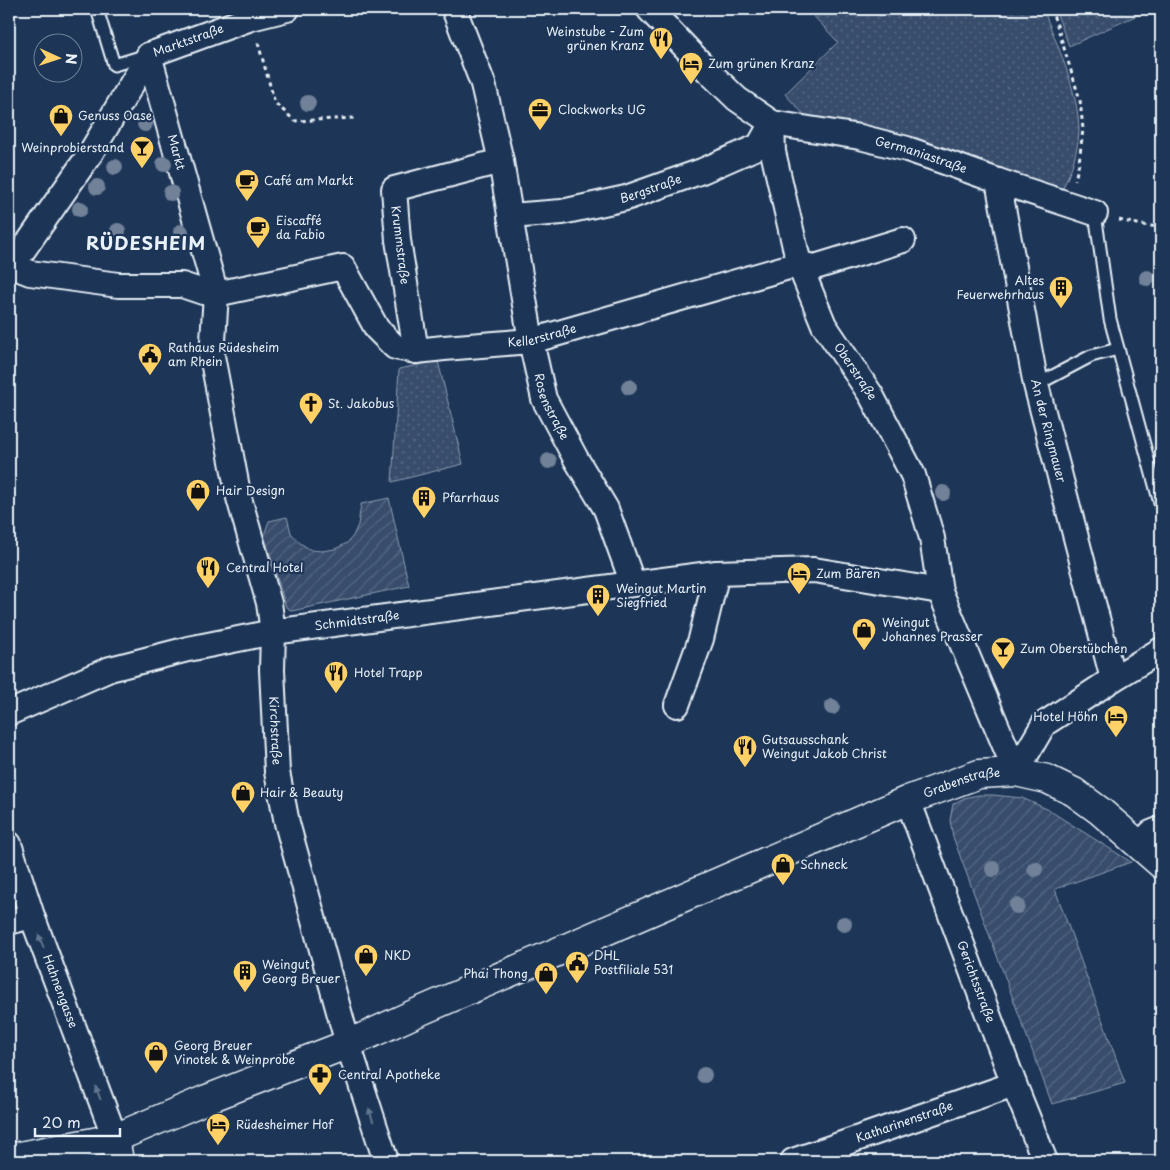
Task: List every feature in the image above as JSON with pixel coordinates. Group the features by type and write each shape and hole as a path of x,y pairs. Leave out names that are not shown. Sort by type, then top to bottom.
{"main road":[{"name":"Grabenstraße","path":"9,1158 117,1150 207,1099 348,1044 908,800 980,774 1016,772 1047,779 1074,792 1100,811 1150,837 1161,864"}],"street":[{"name":"Marktstraße","path":"149,55 251,18 287,9"},
{"path":"454,9 483,84 501,162 510,216"},
{"path":"649,9 708,71 737,98 772,123"},
{"path":"149,55 90,154 10,267 30,273 118,286 182,285 216,294"},
{"name":"Markt","path":"149,55 216,294"},
{"name":"Germaniastraße","path":"772,123 860,137 888,144 1095,213"},
{"name":"Bergstraße","path":"510,216 562,212 626,198 702,171 760,146 772,123"},
{"name":"Oberstraße","path":"772,123 773,152 799,264 824,325 871,395 913,475 932,538 940,592 1016,772"},
{"name":"Krummstraße","path":"416,351 398,240 394,190 501,162"},
{"name":"An der Ringmauer","path":"998,181 1036,385 1113,679"},
{"name":"Rosenstraße","path":"510,216 531,341 544,399 576,459 606,509 633,584"},
{"name":"Kellerstraße","path":"216,294 343,267 377,329 395,347 416,351 531,341 799,264 815,267 903,240"},
{"name":"Kirchstraße","path":"216,294 212,356 239,498 269,604 273,632 272,670 277,772 287,823 348,1044 386,1161"},
{"name":"Schmidtstraße","path":"9,713 110,669 188,649 273,632 717,573 814,570 940,592"},
{"path":"678,705 701,639 717,573"},
{"path":"1016,772 1044,724 1161,650"},
{"name":"Gerichtsstraße","path":"908,800 1014,1084 1045,1161"},
{"name":"Hahnengasse","path":"9,844 32,916 117,1150"},
{"path":"9,922 32,916"},
{"name":"Katharinenstraße","path":"793,1161 1014,1084"}],"lane":[{"path":"97,9 114,65 149,55"},
{"path":"1095,213 1110,319 1161,507"},
{"path":"1036,385 1091,356 1118,349"}],"path":[{"path":"1050,9 1075,81 1080,100 1083,130 1079,163 1066,203"},
{"path":"251,18 275,103 295,121 355,118"},
{"path":"1095,213 1142,225 1161,227"}],"shaded area":[{"path":"807,9 875,9 879,16 906,9 1043,9 1061,53 1078,116 1079,131 1076,154 1062,190 807,118 785,94 838,42"},
{"path":"1055,9 1151,9 1069,46"},
{"path":"438,361 463,464 392,482 399,369"},
{"path":"389,498 409,586 292,611 286,607 264,535 269,521 287,517 291,533 300,543 311,550 335,549 347,543 353,536 358,525 361,504"},
{"path":"978,795 1022,798 1047,809 1131,862 1055,889 1125,1083 1052,1104 953,837 950,820 953,804 964,798"}],"place":[{"name":"Weinstube - Zum grünen Kranz","path":"661,60"},
{"name":"Zum grünen Kranz","path":"691,85"},
{"name":"Clockworks UG","path":"540,131"},
{"name":"Genuss Oase","path":"61,137"},
{"name":"Weinprobierstand","path":"142,169"},
{"name":"Café am Markt","path":"247,202"},
{"name":"Eiscaffé da Fabio","path":"258,249"},
{"name":"Altes Feuerwehrhaus","path":"1061,309"},
{"name":"Rathaus Rüdesheim am Rhein","path":"150,376"},
{"name":"St. Jakobus","path":"311,425"},
{"name":"Hair Design","path":"198,512"},
{"name":"Pfarrhaus","path":"424,519"},
{"name":"Central Hotel","path":"208,589"},
{"name":"Zum Bären","path":"799,595"},
{"name":"Weingut Martin Siegfried","path":"598,617"},
{"name":"Weingut Johannes Prasser","path":"864,651"},
{"name":"Zum Oberstübchen","path":"1003,670"},
{"name":"Hotel Trapp","path":"336,694"},
{"name":"Hotel Höhn","path":"1116,738"},
{"name":"Gutsausschank Weingut Jakob Christ","path":"745,768"},
{"name":"Hair & Beauty","path":"243,814"},
{"name":"Schneck","path":"783,886"},
{"name":"NKD","path":"366,977"},
{"name":"DHL Postfiliale 531","path":"577,984"},
{"name":"Weingut Georg Breuer","path":"245,993"},
{"name":"Phai Thong","path":"546,995"},
{"name":"Georg Breuer Vinotek & Weinprobe","path":"156,1074"},
{"name":"Central Apotheke","path":"320,1096"},
{"name":"Rüdesheimer Hof","path":"218,1146"}],"district":[{"name":"RÜDESHEIM","path":"146,244"}]}
